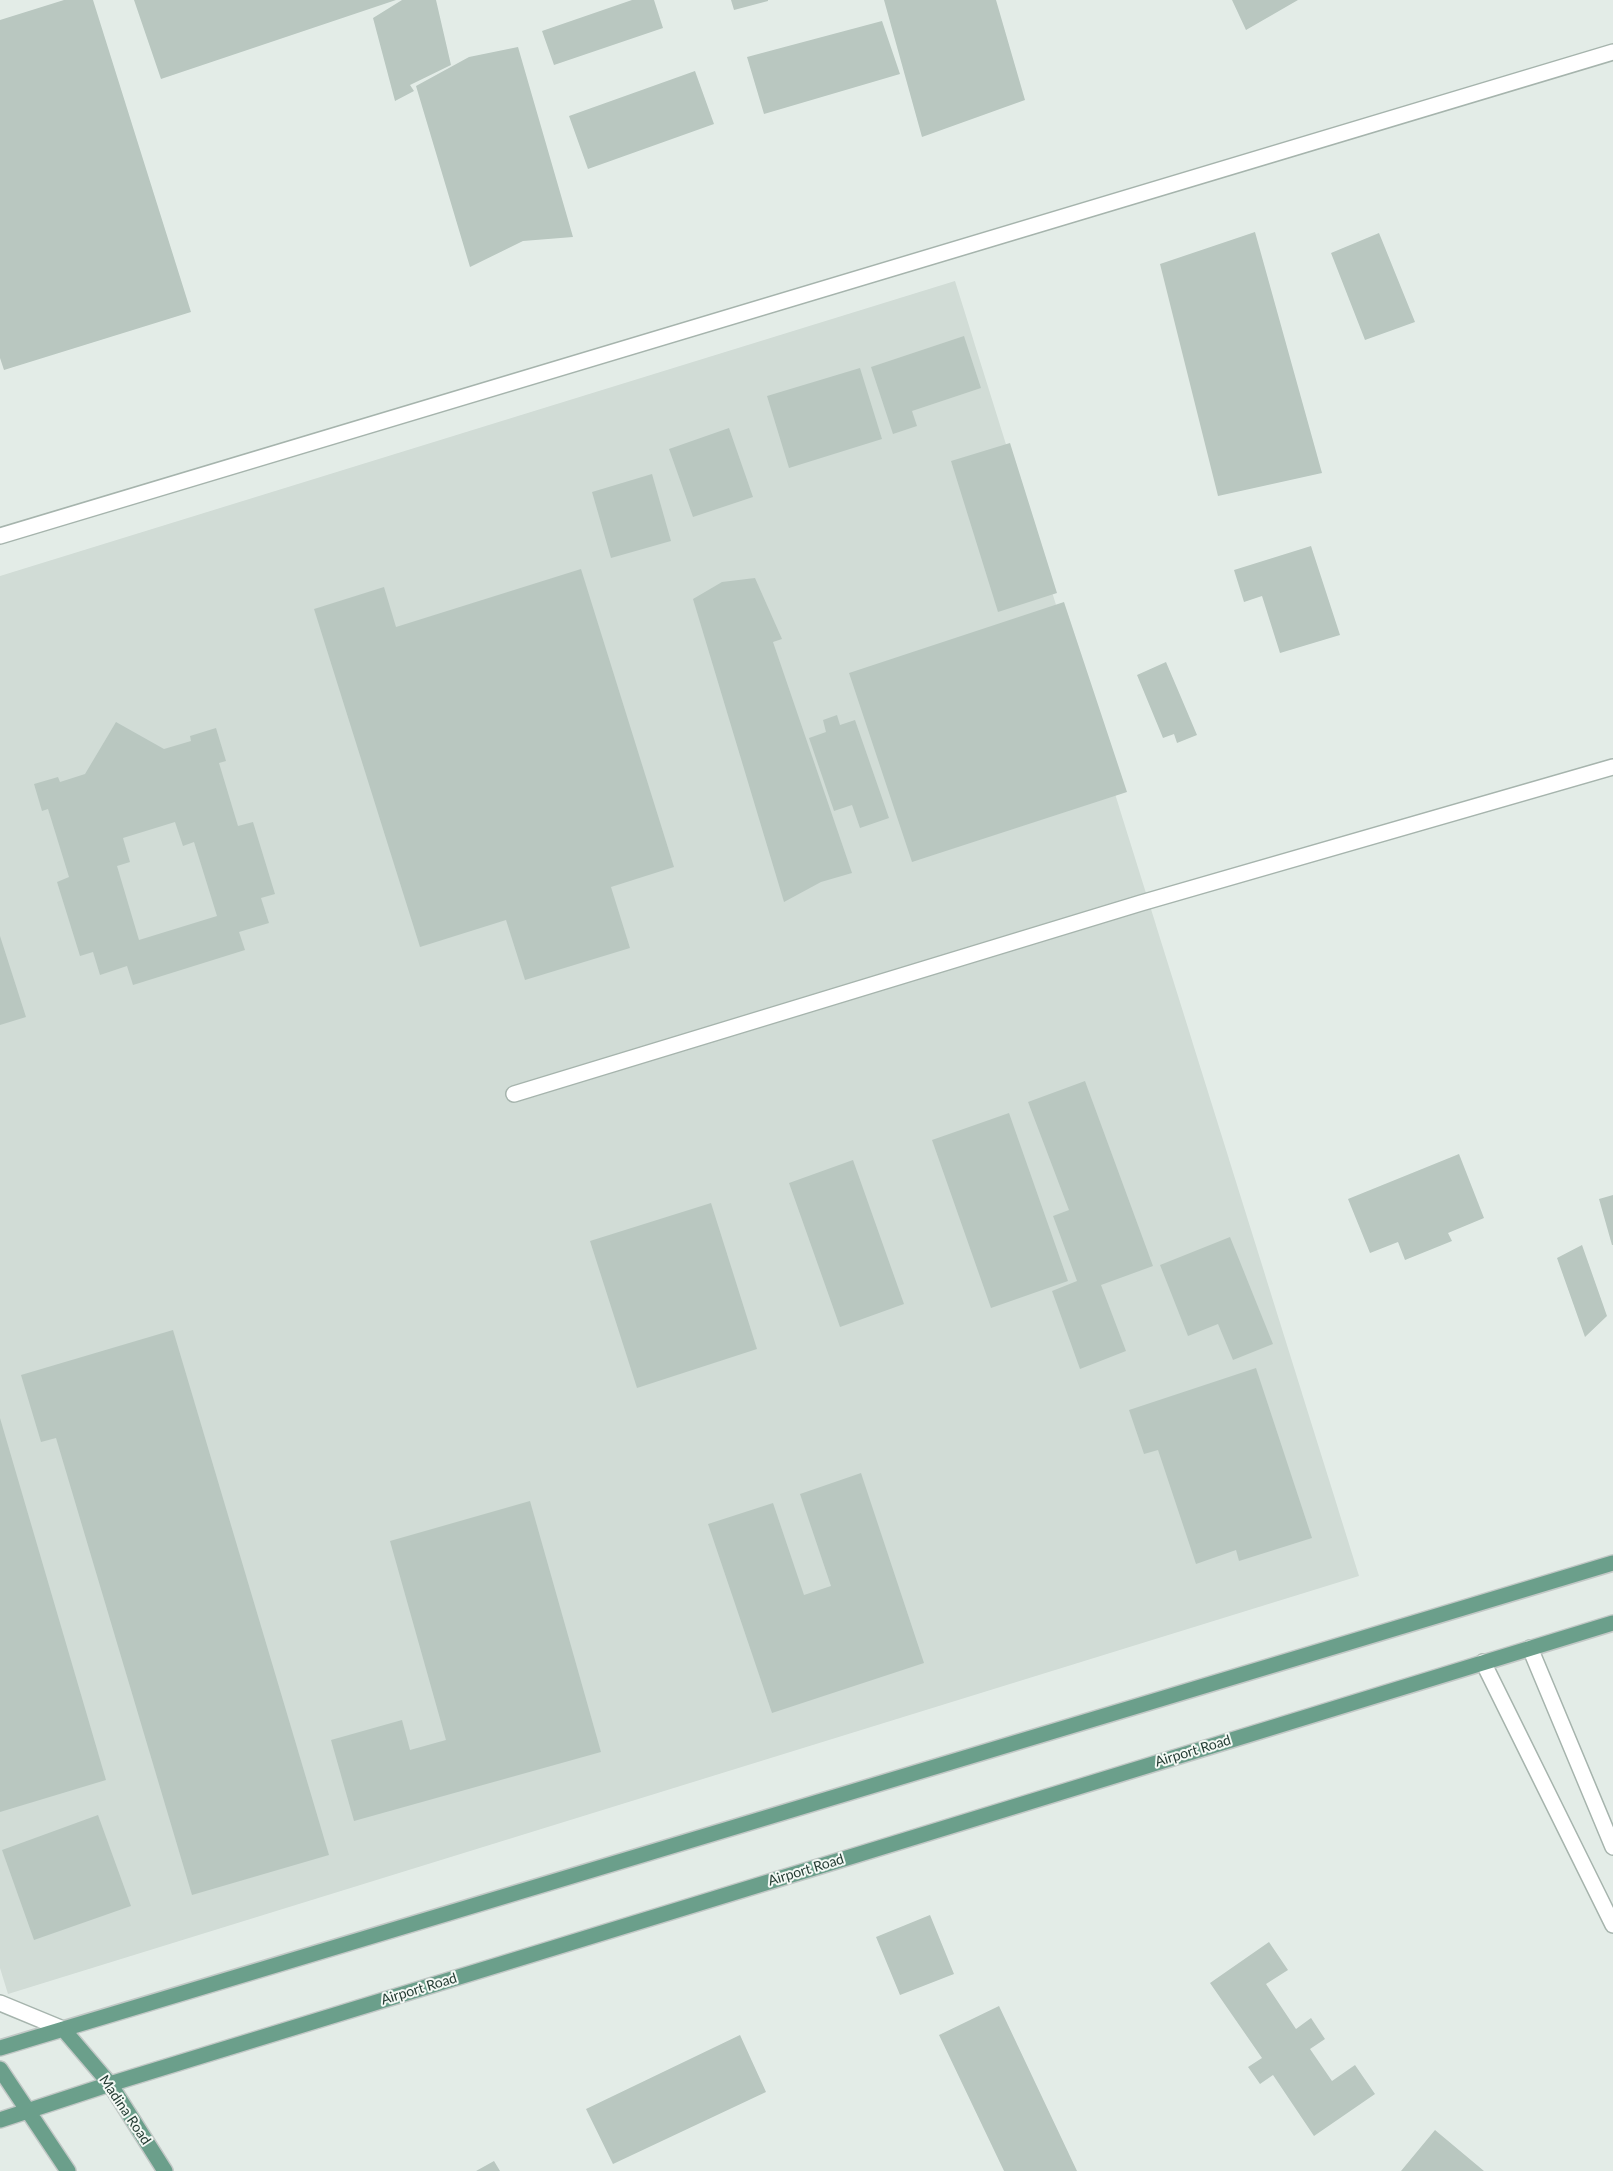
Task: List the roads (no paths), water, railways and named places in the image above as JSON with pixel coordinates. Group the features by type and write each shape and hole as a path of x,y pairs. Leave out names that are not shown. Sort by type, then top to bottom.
{"main road":[{"path":"0,2048 1613,1563"},
{"name":"Airport Road","path":"0,2120 110,2084 1613,1623"},
{"name":"Madina Road","path":"63,2029 110,2084 165,2171"},
{"path":"0,2069 68,2171"}],"street":[{"path":"0,536 1613,52"},
{"path":"514,1094 1141,903 1613,767"},
{"path":"1530,1648 1613,1847"},
{"path":"1483,1662 1613,1925"},
{"path":"0,2003 63,2029"}]}
